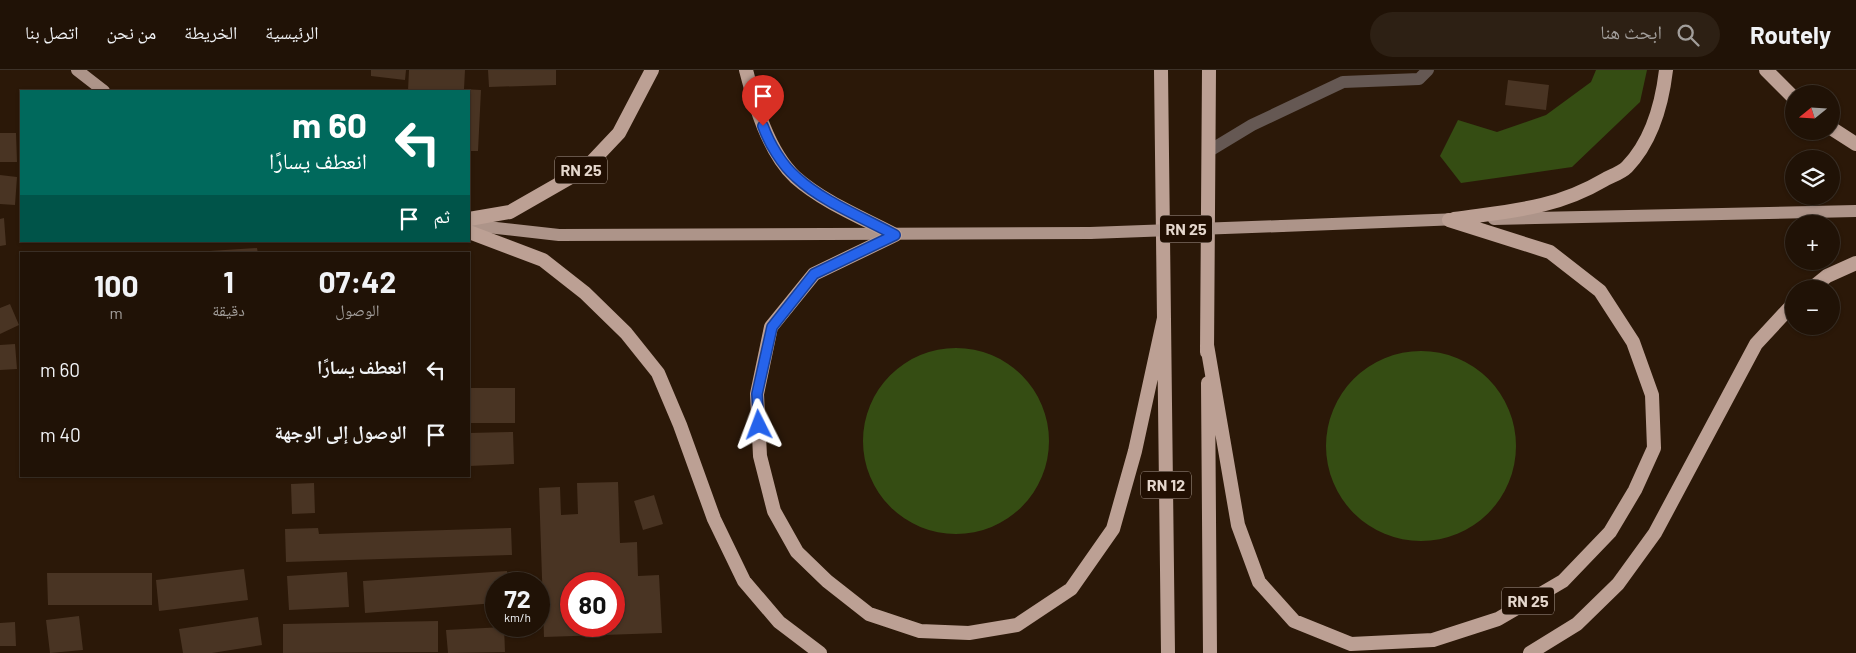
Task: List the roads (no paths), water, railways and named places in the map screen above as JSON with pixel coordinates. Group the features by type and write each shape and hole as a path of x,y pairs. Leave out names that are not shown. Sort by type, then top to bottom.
{"highway":[{"name":"RN 25","path":"470,219 510,212 584,169 619,133 652,70"},
{"path":"746,70 753,99 768,139 795,177 826,198 895,235"},
{"name":"RN 12","path":"1161,70 1168,653"},
{"name":"RN 12","path":"1210,70 1207,344 1210,653"},
{"path":"1449,220 1546,206 1588,190 1626,168 1645,141 1662,102 1666,70"},
{"path":"1766,70 1785,89"},
{"path":"1840,134 1856,144"},
{"name":"RN 25","path":"1207,344 1238,525 1259,582 1294,620 1351,644 1432,640 1498,619 1563,581 1610,532 1635,490 1654,448 1652,395 1633,342 1600,291 1550,252 1449,220"},
{"path":"470,232 543,260 585,293 626,333 658,373 680,425 714,519 744,580 779,622 820,653"},
{"path":"895,235 814,274 772,327 757,394 760,456 774,511 797,552 827,581 869,614 920,631 969,633 1017,625 1071,589 1112,529 1135,451 1164,318"},
{"path":"1822,280 1856,263"},
{"path":"1530,653 1577,624 1618,584 1655,533 1756,344 1785,313"}],"main road":[{"path":"77,70 103,90"},
{"path":"1449,220 1856,211"},
{"name":"RN 25","path":"895,235 1090,233 1449,220"},
{"path":"470,225 559,234 895,235"}],"lane":[{"path":"1209,151 1252,125 1343,82 1420,79 1428,70"}]}
